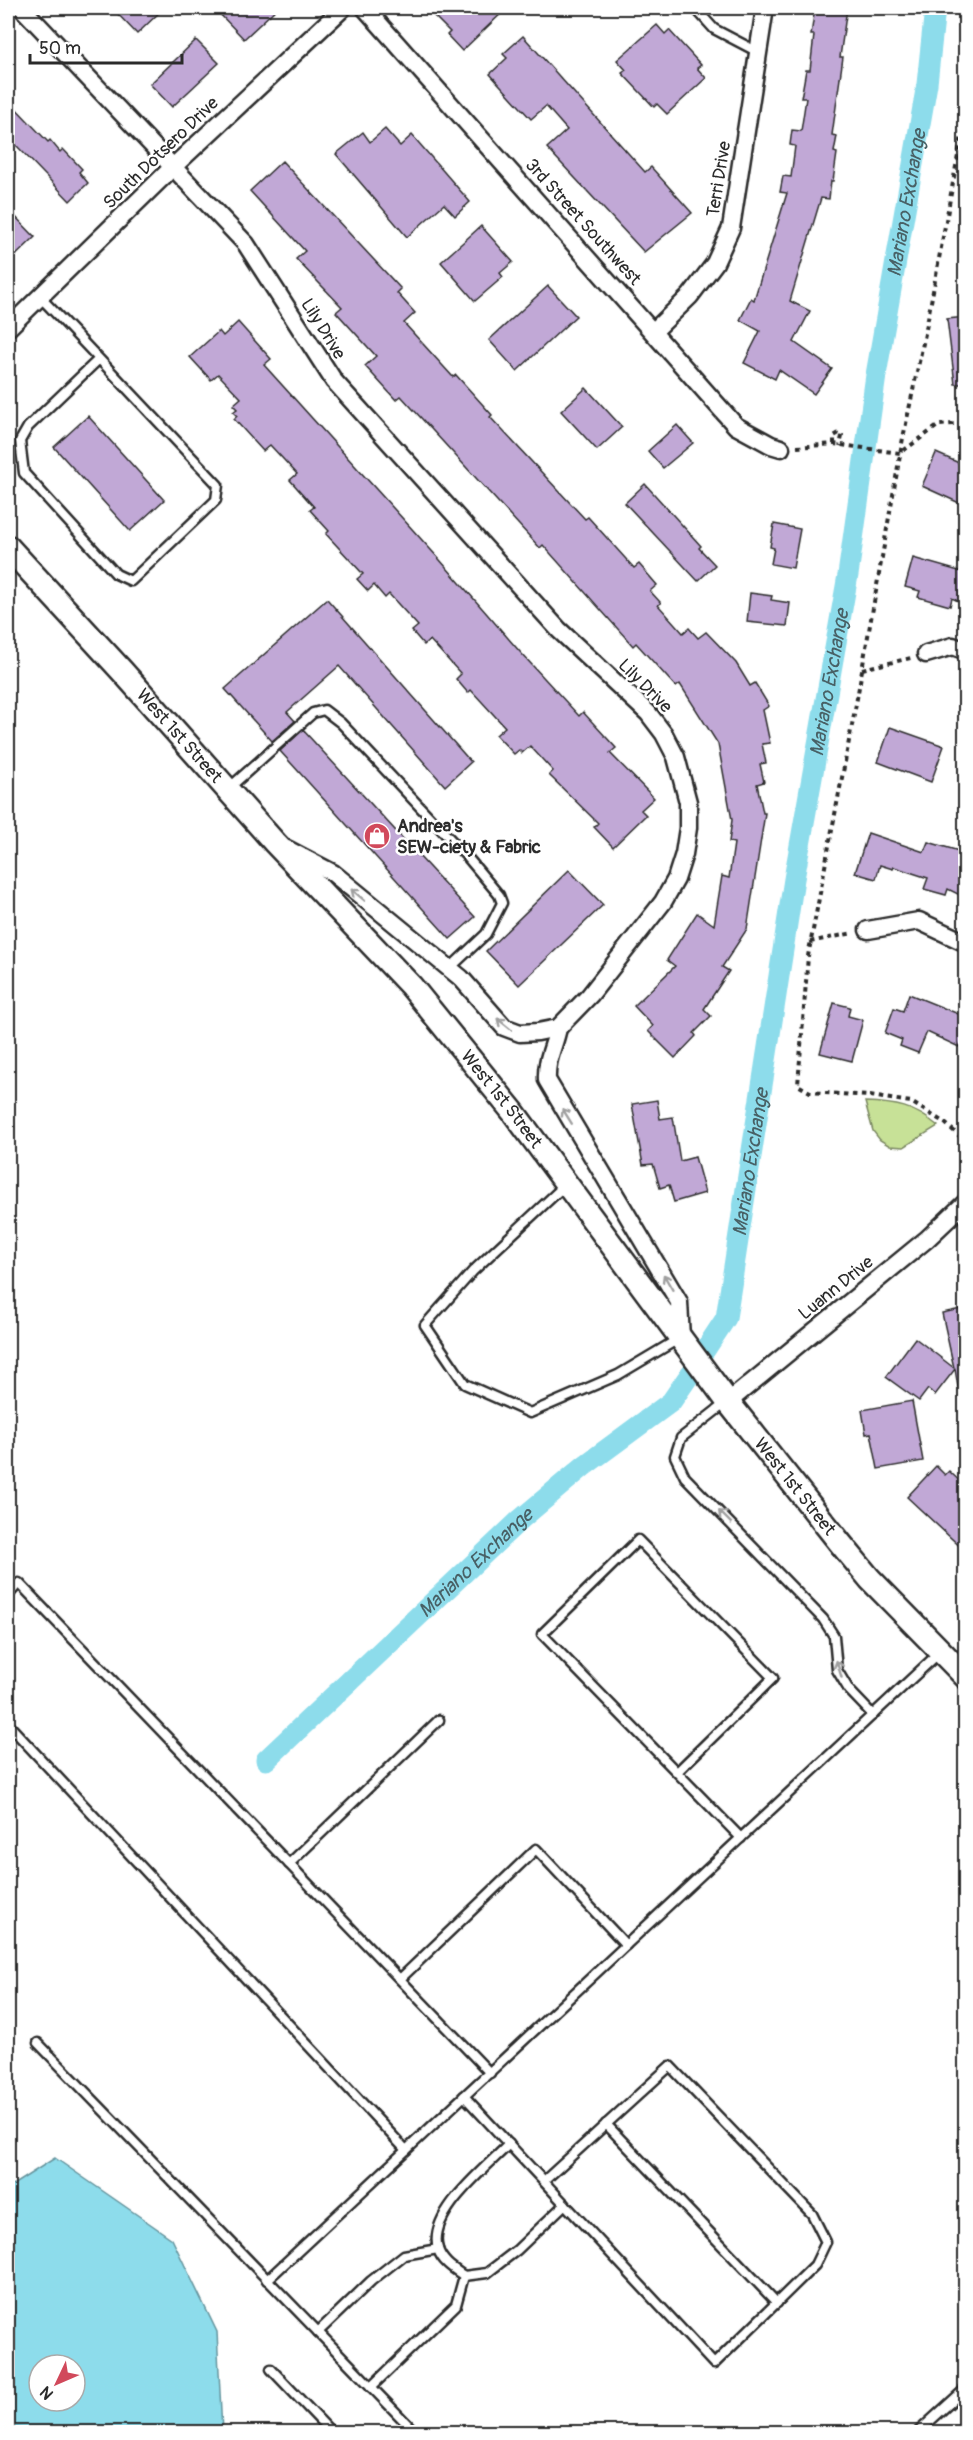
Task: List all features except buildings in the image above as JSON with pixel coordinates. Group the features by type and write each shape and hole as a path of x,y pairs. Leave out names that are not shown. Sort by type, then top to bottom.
{"main road":[{"name":"West 1st Street","path":"8,547 275,843 411,986 468,1055 728,1402 870,1579 966,1677"}],"street":[{"name":"Lily Drive","path":"22,8 246,243 334,381 559,630 648,713 664,734 676,757 688,802 688,828 684,854 676,879 663,902 590,995 558,1028"},
{"name":"South Dotsero Drive","path":"8,328 173,167 343,8"},
{"name":"3rd Street Southwest","path":"365,8 736,426 781,448"},
{"name":"Terri Drive","path":"654,331 690,296 715,263 731,228 765,8"},
{"path":"926,654 953,646 966,651"},
{"path":"275,843 333,873 461,978 504,1027 520,1033 558,1028 555,1044 546,1063 547,1080 679,1302 681,1338"},
{"path":"868,930 918,921 966,943"},
{"name":"Luann Drive","path":"728,1402 927,1239 966,1202"}],"lane":[{"path":"695,8 714,29 758,52"},
{"path":"40,297 99,359 218,485 216,500 131,580 116,574 24,473 20,441 28,427 99,359"},
{"path":"228,790 313,713 324,710 341,723 468,858 499,895 501,903 486,934 449,969"},
{"path":"566,1184 473,1271 425,1325 465,1384 530,1413 618,1375 681,1338"},
{"path":"728,1402 681,1438 675,1456 685,1477 823,1620 834,1636 837,1670 849,1690 873,1715"},
{"path":"677,1772 773,1678 638,1540 542,1634 741,1838"},
{"path":"8,1595 20,1583 490,2073"},
{"path":"267,2280 941,1652"},
{"path":"289,1864 439,1720"},
{"path":"8,1724 406,2150"},
{"path":"400,1979 536,1849 627,1945"},
{"path":"38,2043 415,2433"},
{"path":"464,2096 714,2364 815,2265 826,2242 812,2214 670,2066 544,2181"},
{"path":"606,2124 777,2303"},
{"path":"509,2144 446,2210 439,2225 438,2249 448,2266 464,2276 488,2273 517,2250 565,2204"},
{"path":"318,2332 371,2281 404,2255 438,2249"},
{"path":"371,2387 456,2305 464,2276"},
{"path":"271,2370 331,2433"},
{"path":"918,2433 964,2390"}],"path":[{"path":"966,112 926,329 900,453 810,942 798,1085 810,1092 870,1096 911,1102 945,1123 966,1142"},
{"path":"781,448 834,444 900,453 939,425 966,423"},
{"path":"834,444 834,436 839,433 842,436 842,446"},
{"path":"862,669 926,654"},
{"path":"810,942 868,930"}],"green space":[{"path":"865,1102 904,1107 921,1114 938,1126 904,1147 890,1146 880,1140 873,1131"}],"water":[{"path":"55,2158 172,2239 217,2332 222,2432 38,2432 8,2426 8,2188"}],"waterway":[{"name":"Mariano Exchange","path":"705,1350 726,1318 794,879 848,575 876,375 927,84 935,8"},
{"name":"Mariano Exchange","path":"266,1760 521,1519 584,1466 671,1402 691,1373"}],"place":[{"name":"Andrea's SEW-ciety & Fabric","path":"377,836"}]}
